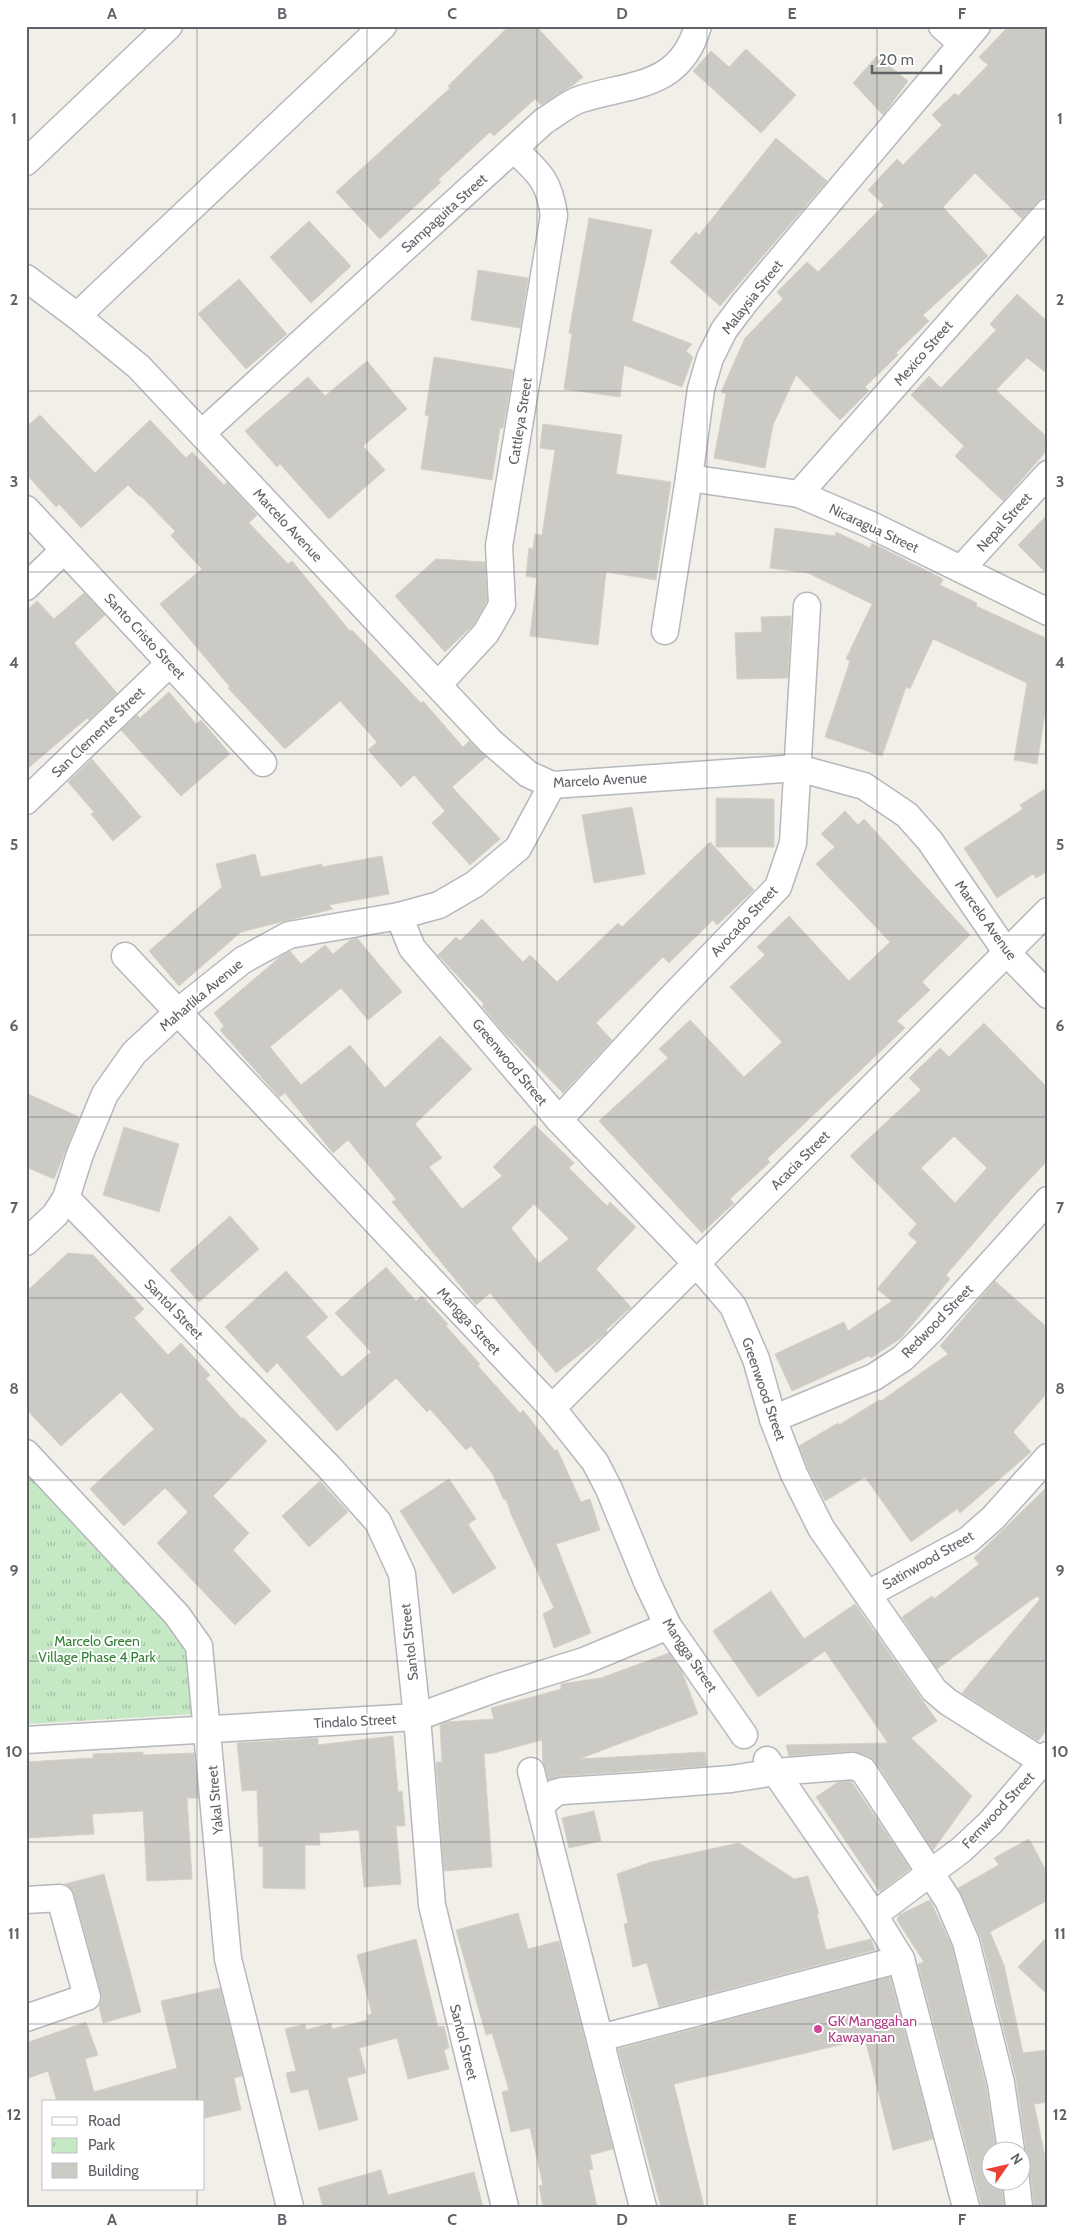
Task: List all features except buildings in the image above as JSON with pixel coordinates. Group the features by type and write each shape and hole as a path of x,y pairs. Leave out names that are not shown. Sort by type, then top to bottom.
{"street":[{"path":"26,162 169,26"},
{"path":"77,316 383,26"},
{"name":"Sampaguita Street","path":"202,433 544,121 578,100 640,84 665,75 686,54 698,26"},
{"path":"942,26 969,35"},
{"name":"Malaysia Street","path":"665,631 690,478 701,390 710,358 724,330 745,302 969,35"},
{"name":"Cattleya Street","path":"438,685 486,633 502,606 500,546 554,215 551,195 542,175 514,149"},
{"name":"Mexico Street","path":"799,494 1048,212"},
{"name":"Marcelo Avenue","path":"26,278 77,316 139,367 490,741 528,774 552,785 798,768 864,786 907,816 930,841 1007,953 1048,995"},
{"name":"Nepal Street","path":"961,569 1048,474"},
{"name":"Nicaragua Street","path":"690,478 799,494 871,525 1048,612"},
{"name":"Santo Cristo Street","path":"26,509 263,763"},
{"path":"26,587 64,550"},
{"name":"Avocado Street","path":"559,1120 778,887 792,843 807,606"},
{"name":"San Clemente Street","path":"26,800 170,663"},
{"name":"Maharlika Avenue","path":"26,1242 55,1215 66,1198 80,1154 106,1094 134,1053 179,1011 243,960 289,935 399,916 440,906 475,884 518,848 552,785"},
{"name":"Acacia Street","path":"552,1408 1048,911"},
{"name":"Greenwood Street","path":"399,916 412,948 559,1120 697,1264 733,1306 756,1359 773,1419 794,1474 821,1528 934,1690 948,1702 1046,1761"},
{"name":"Mangga Street","path":"125,956 552,1408 595,1462 605,1480 648,1584 668,1626 744,1735"},
{"name":"Santol Street","path":"66,1198 329,1467 378,1522 402,1574 417,1717 432,1905 505,2207"},
{"name":"Redwood Street","path":"773,1419 874,1377 903,1358 1048,1200"},
{"name":"Yakal Street","path":"26,1453 177,1615 199,1646 228,1959 290,2207"},
{"name":"Satinwood Street","path":"868,1594 968,1540 993,1518 1048,1457"},
{"name":"Tindalo Street","path":"26,1740 417,1717 497,1688 584,1661 668,1626"},
{"name":"Fernwood Street","path":"874,1915 961,1850 991,1822 1046,1761"},
{"path":"769,1764 874,1915 901,1959 966,2207"},
{"path":"540,1806 555,1793 562,1791 701,1781 769,1764 853,1766 862,1770 948,1900 966,1942 1001,2083 1010,2140"},
{"path":"531,1771 643,2207"},
{"path":"26,1900 60,1898 87,1997 26,2018"},
{"path":"600,2038 901,1959"},
{"path":"1017,2190 1019,2207"}],"green space":[{"name":"Marcelo Green Village Phase 4 Park","path":"26,1474 171,1625 189,1652 195,1714 26,1724"}],"place":[{"name":"GK Manggahan Kawayanan","path":"818,2029"}]}
